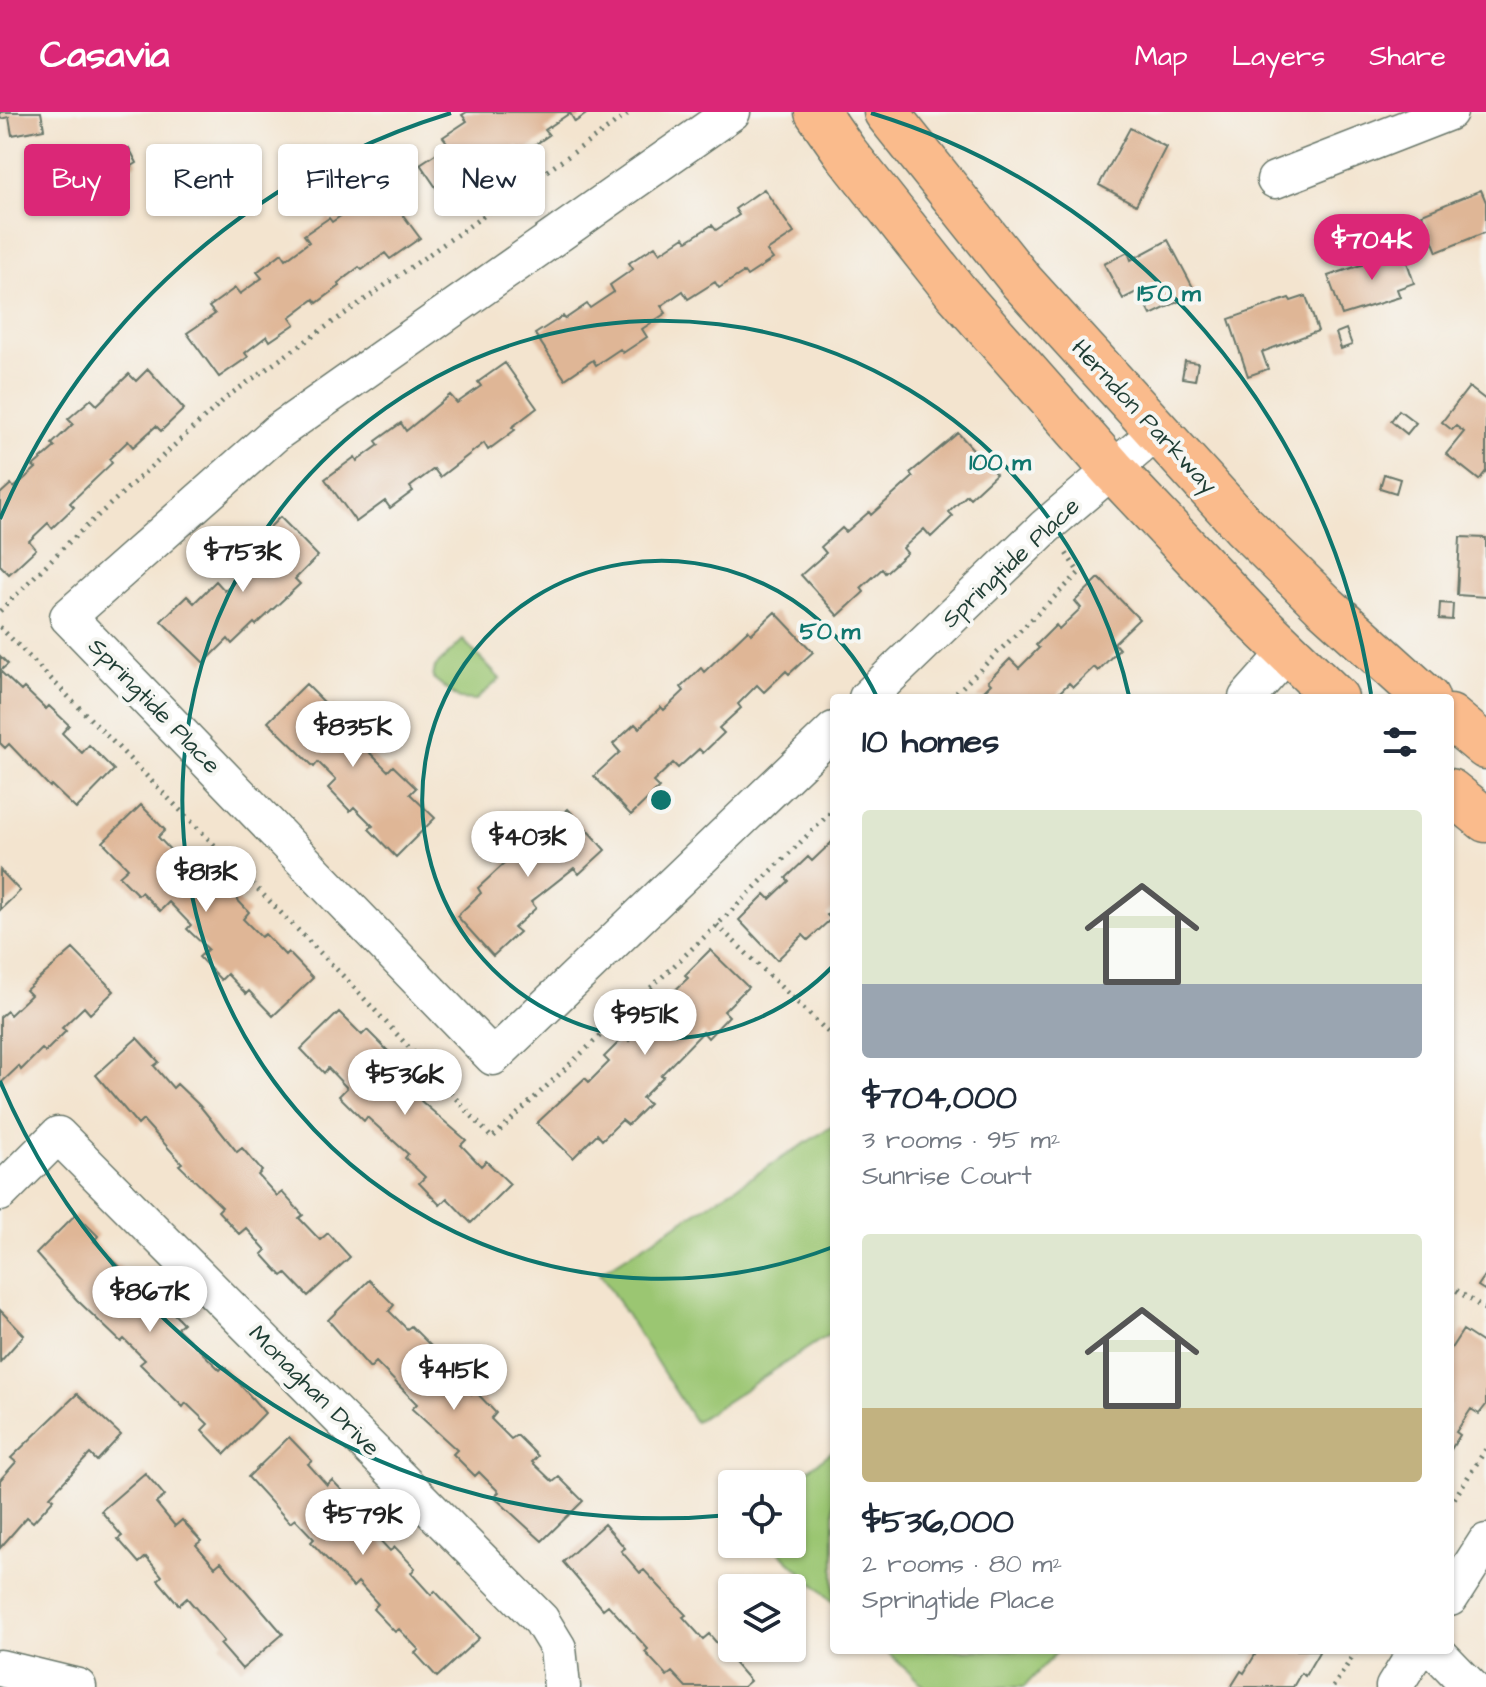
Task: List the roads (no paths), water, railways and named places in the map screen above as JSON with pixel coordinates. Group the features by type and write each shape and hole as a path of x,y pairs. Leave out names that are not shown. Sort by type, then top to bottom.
{"main road":[{"path":"817,112 956,292 1112,469 1332,694"},
{"name":"Herndon Parkway","path":"886,112 1022,282 1158,431 1286,569 1422,694"},
{"path":"1454,720 1486,747"},
{"path":"1454,794 1486,820"}],"street":[{"name":"Springtide Place","path":"732,112 276,433 68,617 493,1057 830,734"},
{"path":"1275,180 1449,112"},
{"name":"Springtide Place","path":"871,694 1045,527 1158,431"},
{"path":"1251,694 1288,652"},
{"name":"Monaghan Drive","path":"0,1193 58,1135 541,1620 558,1648 562,1687"},
{"path":"1454,1592 1486,1542"},
{"path":"1394,1687 1415,1654"},
{"path":"1439,1654 1471,1687"},
{"path":"0,1668 78,1687"}]}
